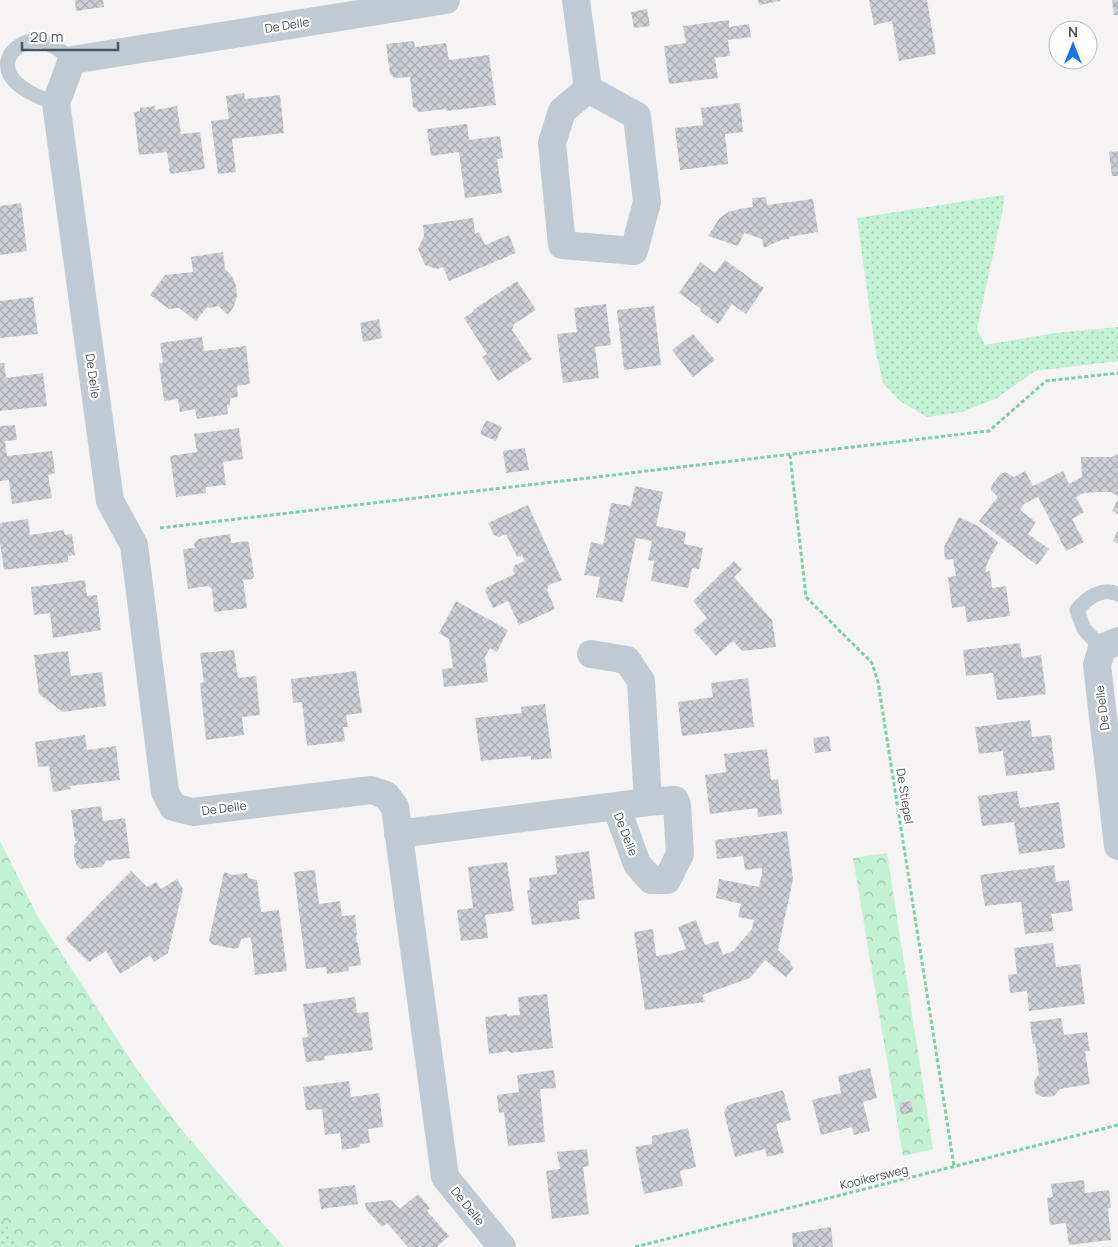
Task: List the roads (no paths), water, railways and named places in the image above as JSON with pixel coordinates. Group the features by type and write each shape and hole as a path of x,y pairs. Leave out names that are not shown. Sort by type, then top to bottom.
{"street":[{"name":"De Delle","path":"446,0 72,60 56,103 110,502 134,544 164,792 173,807 193,812 371,790 386,795 395,807 445,1176 502,1247"},
{"path":"576,0 588,89"},
{"path":"588,89 637,116 647,202 634,251 562,245 552,143 562,111 588,89"},
{"name":"De Delle","path":"1110,644 1097,665 1118,846"},
{"path":"591,654 628,660 641,681 648,802"},
{"name":"De Delle","path":"398,834 616,806 648,802 675,800 677,805 680,854 667,880 650,880 637,864 616,806"}],"lane":[{"path":"56,103 16,84 9,73 8,61 14,48 28,41 42,41 58,48 72,60"},
{"path":"1110,644 1084,629 1077,610 1087,599 1102,592 1116,592 1118,594"}]}
